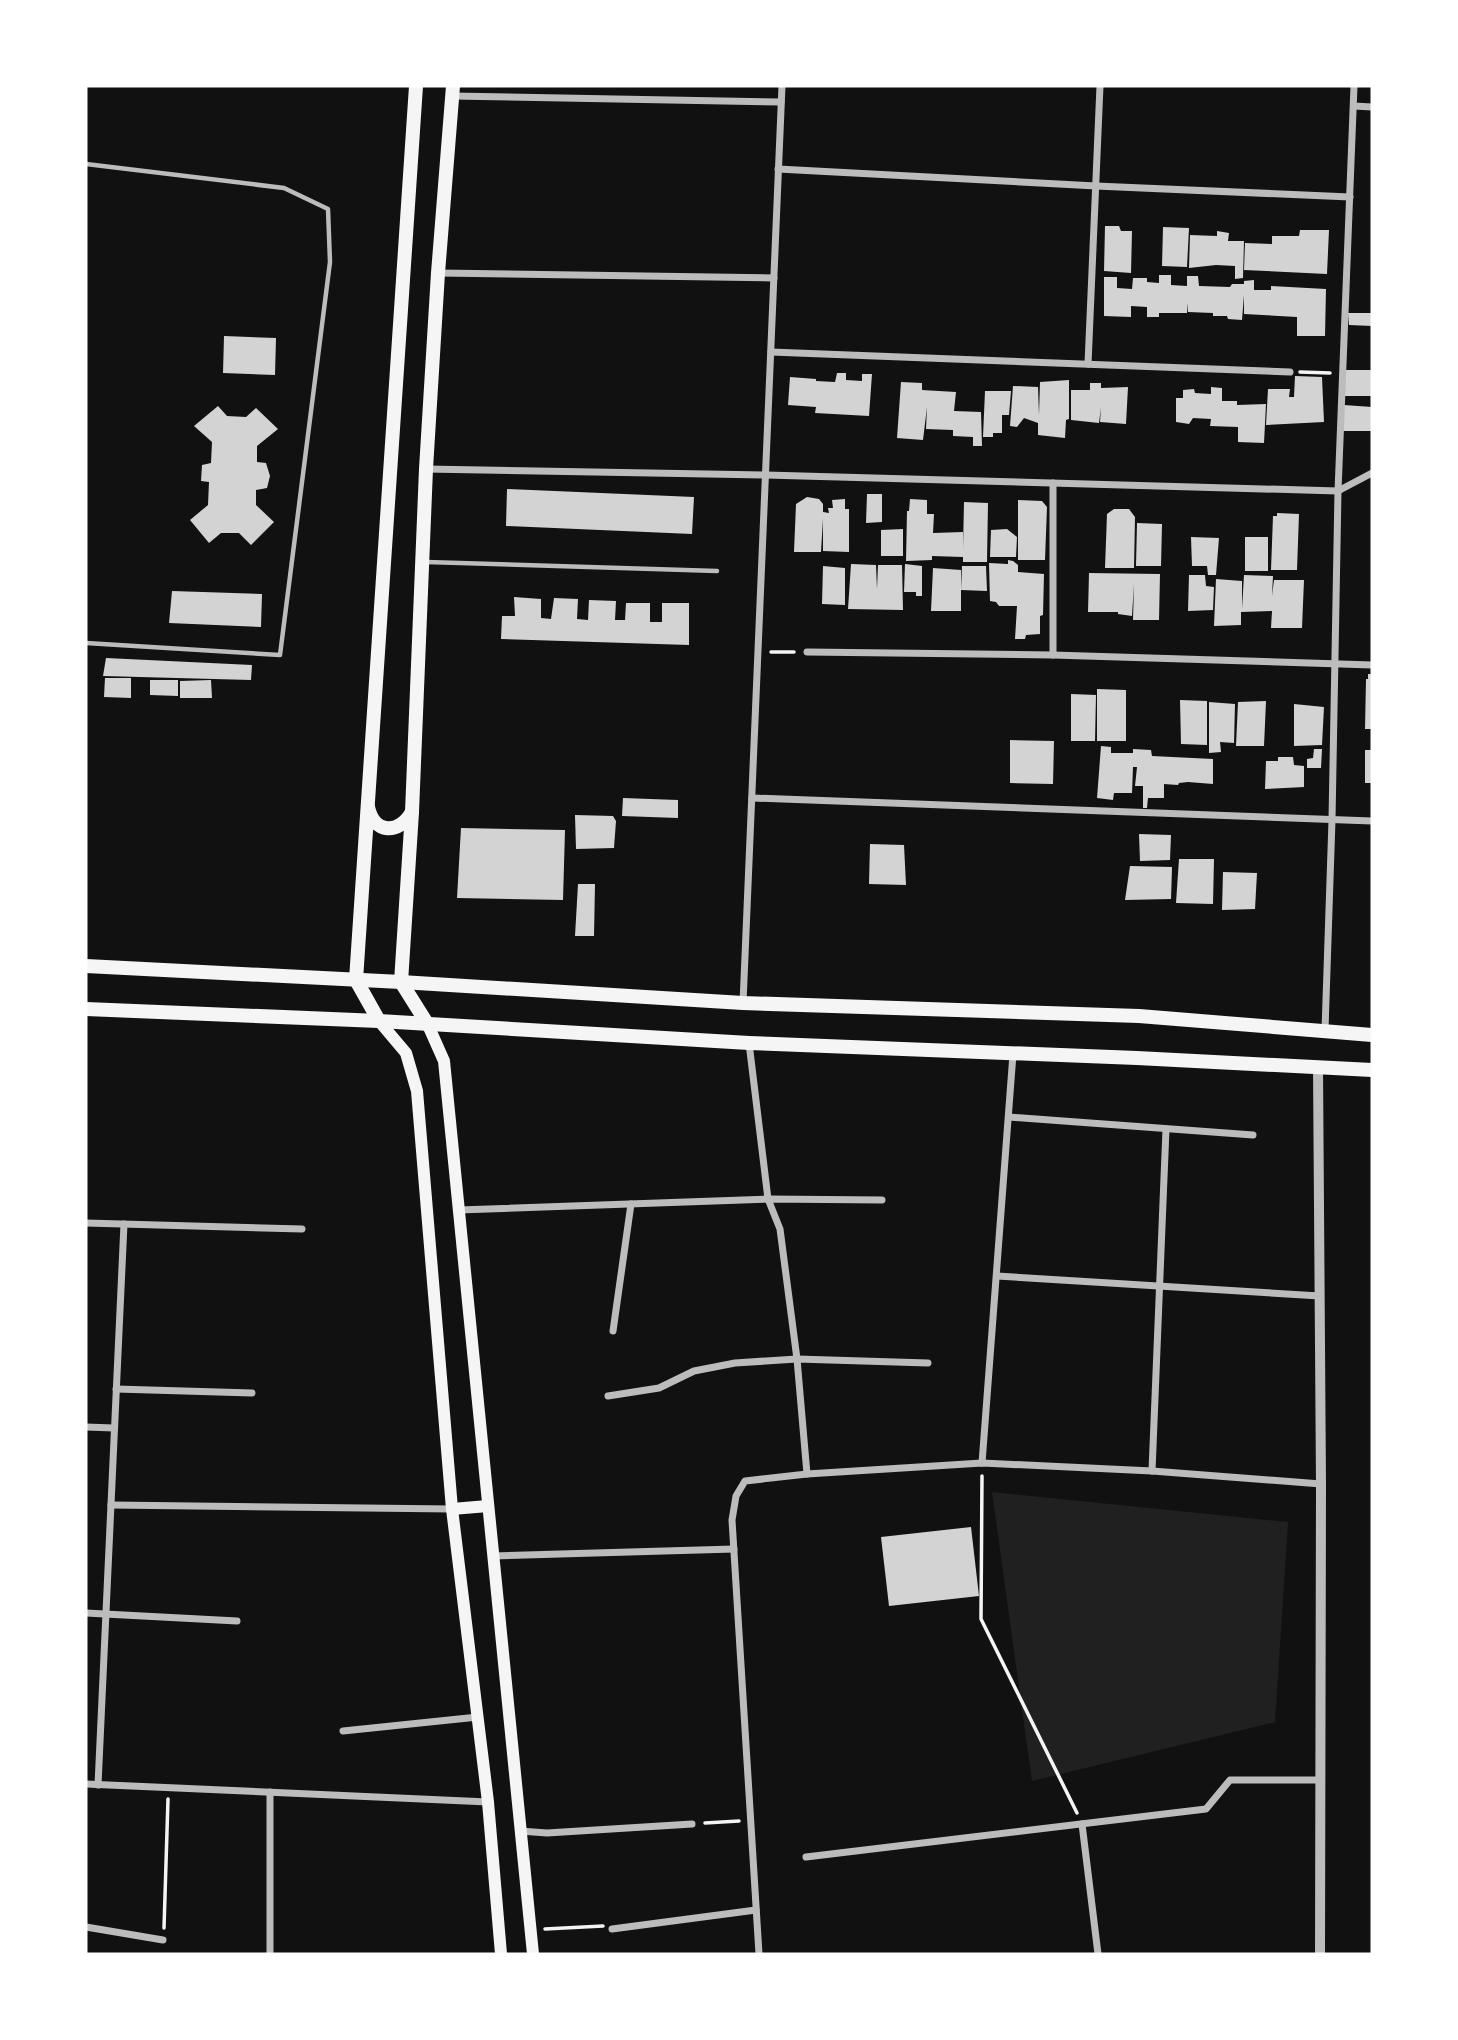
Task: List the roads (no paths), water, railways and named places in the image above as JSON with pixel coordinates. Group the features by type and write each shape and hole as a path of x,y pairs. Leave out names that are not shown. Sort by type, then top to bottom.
{"main road":[{"path":"414,89 356,980 379,1021 405,1053 417,1091 452,1509 488,1802 501,1954"},
{"path":"453,91 426,469 412,811 401,982 428,1025 444,1061 533,1954"},
{"path":"368,806 370,816 377,824 387,828 398,827 407,821 412,811"},
{"path":"86,966 743,1003 1139,1016 1372,1035"},
{"path":"86,1009 379,1021 749,1043 1372,1070"},
{"path":"452,1509 488,1506"}],"street":[{"path":"743,1003 782,86"},
{"path":"1088,365 1100,86"},
{"path":"1325,1031 1338,491 1354,86"},
{"path":"453,91 781,102"},
{"path":"1354,106 1372,107"},
{"path":"778,169 1350,197"},
{"path":"438,273 774,278"},
{"path":"771,352 1290,372"},
{"path":"426,469 766,475 1338,491 1372,473"},
{"path":"1053,483 1053,655"},
{"path":"807,652 1053,655 1372,665"},
{"path":"752,798 1372,821"},
{"path":"749,1043 768,1199 780,1229 797,1359 807,1474"},
{"path":"982,1463 1013,1054"},
{"path":"1318,1067 1320,1954"},
{"path":"1009,1117 1253,1135"},
{"path":"1152,1471 1166,1129"},
{"path":"459,1210 768,1199 882,1200"},
{"path":"613,1331 631,1204"},
{"path":"86,1223 302,1229"},
{"path":"98,1785 124,1224"},
{"path":"997,1276 1320,1296"},
{"path":"608,1396 659,1388 694,1371 735,1363 797,1359 928,1363"},
{"path":"116,1389 252,1393"},
{"path":"86,1427 114,1429"},
{"path":"759,1954 732,1520 736,1496 745,1481 807,1474 982,1463 1152,1471 1321,1484"},
{"path":"111,1505 452,1509"},
{"path":"493,1556 734,1549"},
{"path":"86,1613 237,1620"},
{"path":"343,1731 478,1717"},
{"path":"806,1857 1206,1809 1230,1780 1321,1780"},
{"path":"86,1784 488,1802"},
{"path":"270,1792 270,1954"},
{"path":"520,1831 547,1833 692,1824"},
{"path":"1082,1824 1098,1954"},
{"path":"612,1929 756,1910"},
{"path":"86,1927 163,1940"}],"lane":[{"path":"86,164 284,188 328,209 330,262 279,655 86,643"},
{"path":"422,562 717,571"}]}
